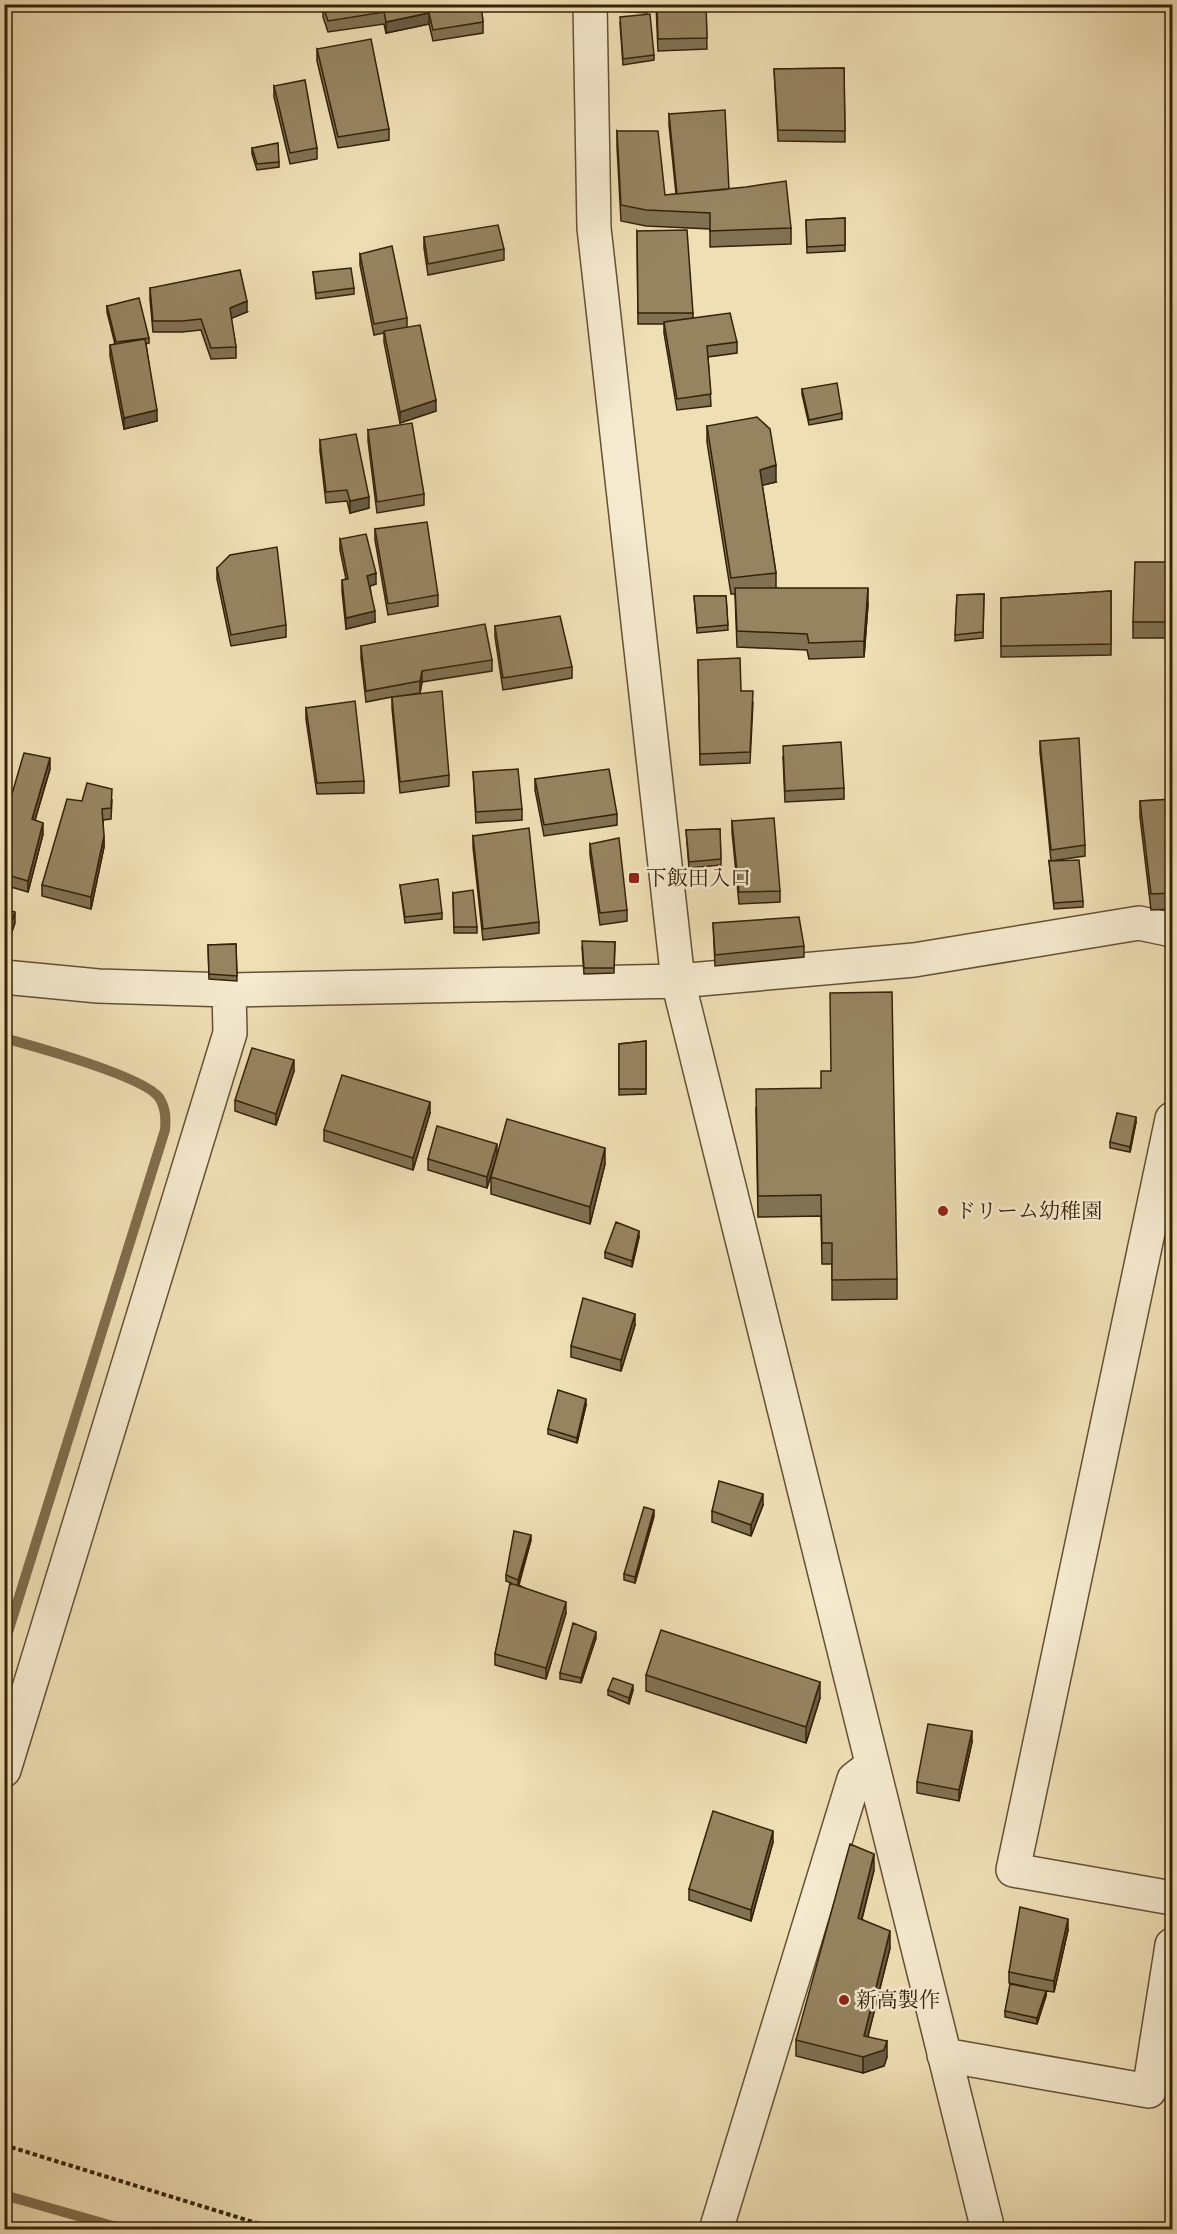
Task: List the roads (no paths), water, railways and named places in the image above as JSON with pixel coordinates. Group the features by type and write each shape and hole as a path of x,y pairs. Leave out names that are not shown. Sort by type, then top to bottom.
{"street":[{"path":"590,4 594,228 678,981 871,1766 988,2229"},
{"path":"4,977 98,986 229,990 678,981 914,960 1139,923 1173,930"},
{"path":"4,1770 230,1033 229,990"},
{"path":"1173,1119 1013,1870 1173,1898"},
{"path":"716,2229 854,1779 871,1766"},
{"path":"944,2055 1149,2091 1173,1945"}],"waterway":[{"path":"4,1038 88,1063 135,1081 151,1090 160,1099 165,1122 165,1130 4,1645"},
{"path":"4,2195 127,2230"}],"place":[{"name":"下飯田入口","path":"634,878"},
{"name":"ドリーム幼稚園","path":"943,1211"},
{"name":"新高製作","path":"844,2000"}]}
